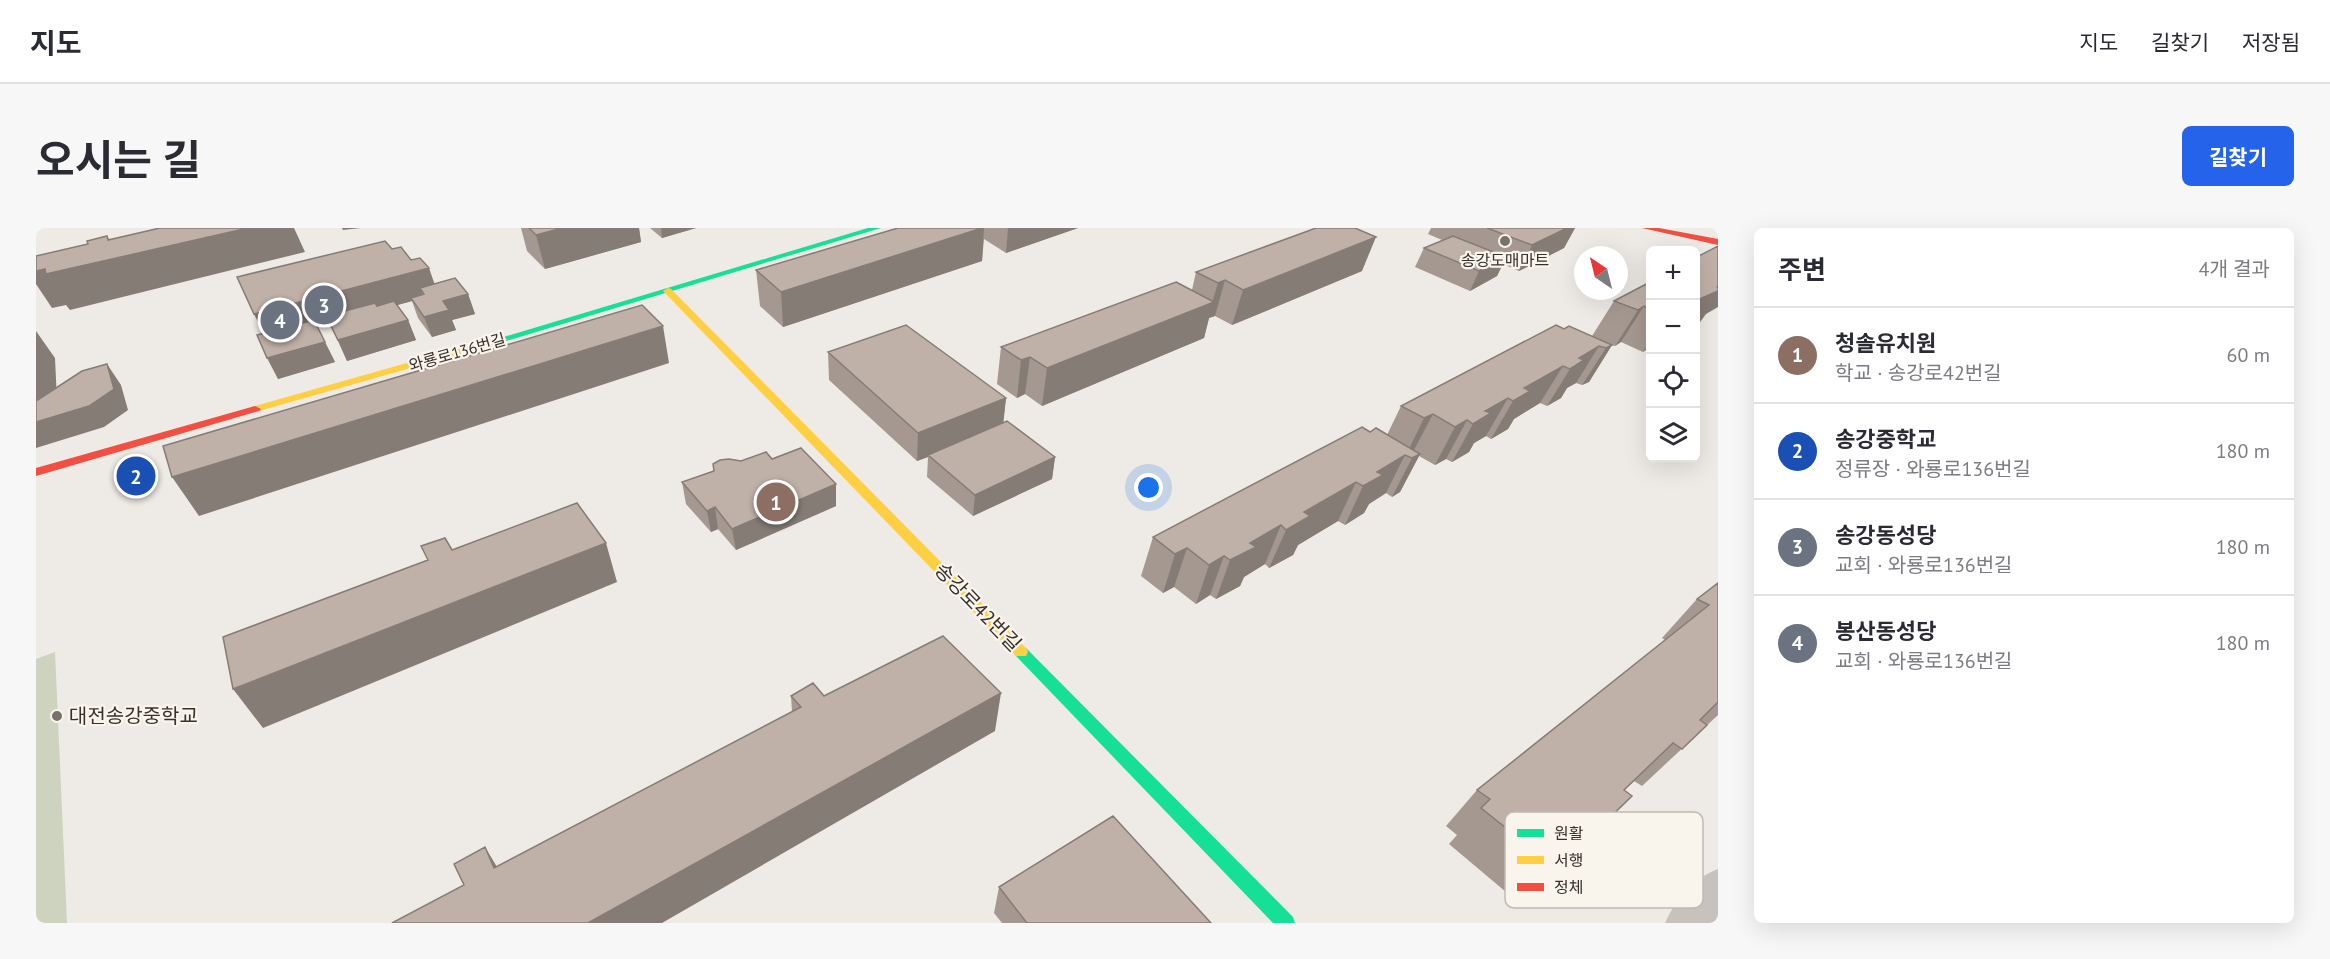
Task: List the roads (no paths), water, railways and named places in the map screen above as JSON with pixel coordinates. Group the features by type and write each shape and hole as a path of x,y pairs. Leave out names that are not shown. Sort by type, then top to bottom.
{"main road":[{"name":"와룡로136번길","path":"36,472 668,291 876,228"},
{"path":"1646,228 1718,242"},
{"name":"송강로42번길","path":"668,291 1286,923"}],"street":[{"path":"1703,906 1718,890"},
{"path":"1688,923 1702,908"}],"place":[{"name":"송강도매마트","path":"1505,241"},
{"name":"송강동성당","path":"324,305"},
{"name":"봉산동성당","path":"280,320"},
{"name":"송강중학교","path":"136,476"},
{"name":"청솔유치원","path":"776,502"},
{"name":"대전송강중학교","path":"57,716"}]}
